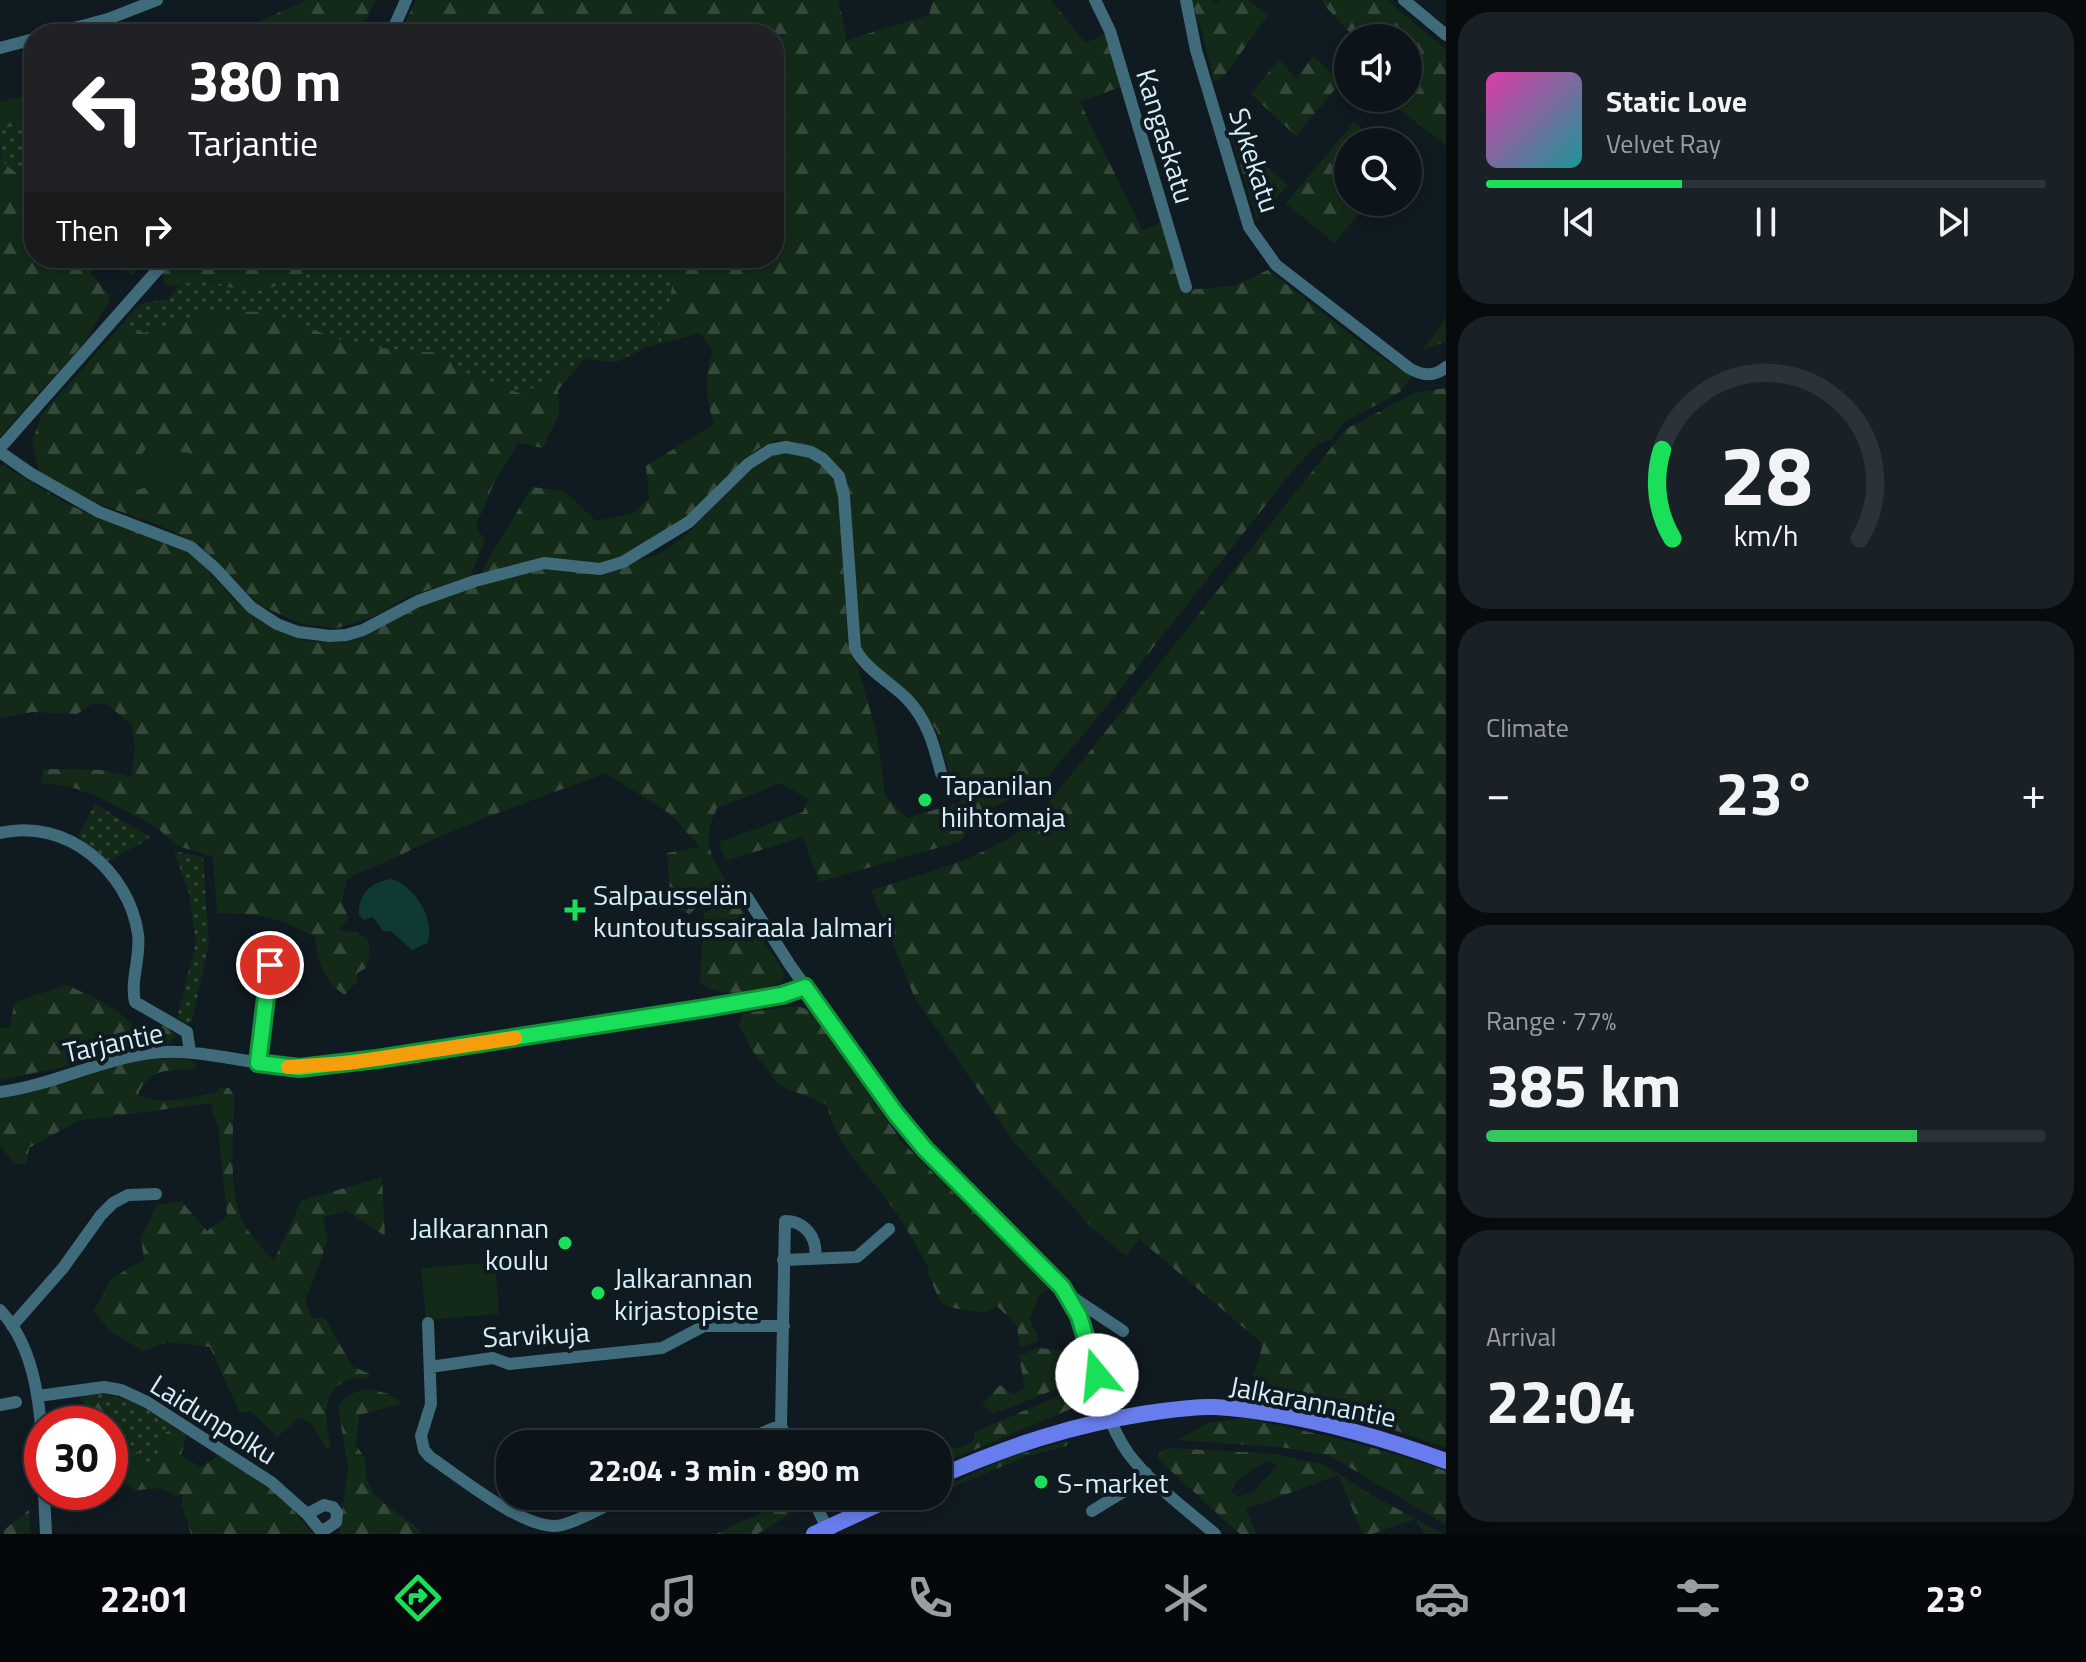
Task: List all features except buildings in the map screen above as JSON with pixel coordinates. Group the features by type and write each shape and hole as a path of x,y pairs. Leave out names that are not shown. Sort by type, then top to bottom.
{"main road":[{"name":"Jalkarannantie","path":"952,1471 1065,1429 1184,1408 1214,1407 1342,1428 1446,1461"},
{"path":"823,1532 868,1510"}],"street":[{"path":"89,24 157,0"},
{"path":"395,24 406,0"},
{"name":"Kangaskatu","path":"1095,0 1110,31 1186,287"},
{"name":"Sykekatu","path":"1186,0 1196,50 1216,120 1249,227 1259,244 1276,265 1409,368 1428,375 1446,368"},
{"path":"1404,0 1446,35"},
{"path":"0,48 24,42"},
{"path":"159,268 0,450 30,473 99,512 191,547 251,607 277,624 298,632 330,636 363,630 418,601 475,581 544,563 600,569 623,562 705,510 748,464 770,450 786,447 811,452 823,459 839,476 844,496 855,648 863,661 920,714 931,737 941,773"},
{"path":"0,833 39,832 66,840 89,852 111,871 126,896 138,934 135,1002 187,1032 190,1052"},
{"path":"747,897 805,987 896,1114 925,1149 1066,1294 1123,1331"},
{"path":"258,1063 270,965"},
{"name":"Tarjantie","path":"0,1092 68,1076 128,1057 160,1052 190,1052 299,1068 377,1059 706,1008 782,995 805,987"},
{"path":"12,1326 63,1268 113,1203 128,1195 156,1194"},
{"path":"783,1430 785,1221 794,1221 804,1227 814,1239 815,1258"},
{"path":"783,1260 857,1257 889,1229"},
{"path":"1066,1294 1079,1316 1110,1419 1127,1452 1146,1473 1215,1534"},
{"path":"0,1310 25,1353 39,1406"},
{"path":"428,1323 431,1404 421,1436 424,1450 496,1500"},
{"name":"Sarvikuja","path":"430,1367 493,1358 509,1364 662,1348 704,1326 784,1326"},
{"name":"Laidunpolku","path":"38,1396 104,1387 121,1390 147,1402 271,1482 307,1514"},
{"path":"0,1405 16,1402"},
{"path":"769,1430 781,1425"},
{"path":"1092,1511 1136,1484 1146,1473"},
{"path":"45,1510 46,1534"},
{"path":"511,1510 547,1527 560,1526 595,1510"},
{"path":"816,1510 823,1532"}],"green space":[{"path":"307,0 376,0 366,20 357,24 253,24"},
{"path":"416,0 838,0 847,40 929,15 933,0 1051,0 1085,43 1107,34 1122,86 1080,102 1142,230 1163,222 1186,290 1234,286 1268,270 1372,351 1412,377 1400,392 1343,423 1331,440 1318,444 1294,469 1044,781 975,817 961,841 819,882 803,837 725,861 719,842 803,812 808,799 781,783 717,808 709,831 710,848 729,886 700,903 690,914 679,910 670,891 667,853 700,847 670,814 606,773 471,824 347,880 342,902 349,918 338,930 362,936 370,950 366,968 357,973 357,981 345,995 331,983 323,970 315,937 268,918 217,913 213,857 178,846 155,826 96,796 69,786 41,783 43,769 105,770 131,777 135,751 132,725 108,705 93,703 77,714 32,712 0,718 0,467 3,465 62,501 99,519 174,542 195,555 233,599 283,633 308,641 341,642 418,606 477,585 543,568 598,573 659,554 686,535 759,460 784,452 801,455 821,463 832,478 839,497 847,631 877,734 885,795 907,818 961,802 959,781 949,773 937,731 917,703 863,654 856,630 848,494 837,466 816,450 781,440 761,447 686,519 655,541 613,563 593,565 544,561 484,575 483,569 532,487 564,491 596,521 633,513 649,499 646,466 714,424 707,387 713,350 700,333 662,343 659,319 670,300 675,268 784,268 784,24 405,24"},
{"path":"1191,0 1212,0 1216,3 1219,0 1248,0 1268,15 1225,75 1214,82 1202,32"},
{"path":"1322,0 1387,0 1415,24 1342,24"},
{"path":"1422,30 1446,50 1446,145 1403,112 1422,112"},
{"path":"1313,56 1334,76 1334,90 1296,136 1251,94 1279,59 1296,79"},
{"path":"24,96 24,122 0,130 0,102"},
{"path":"24,122 24,174 19,175 1,161 0,130"},
{"path":"1232,138 1288,185 1257,219"},
{"path":"1334,146 1334,216 1357,216 1334,243 1286,203"},
{"path":"0,156 1,161 19,175 24,174 24,268 94,268 90,273 109,295 110,301 83,344 0,437"},
{"path":"125,268 139,268 132,276"},
{"path":"167,268 313,268 281,284 251,292 208,281 165,285 162,273"},
{"path":"311,268 675,268 670,300 659,319 662,343 616,362 585,359 522,394 470,375 442,353 356,346 265,311 198,315 144,333 124,322 139,304 168,299 177,288 191,281 261,291"},
{"path":"265,311 356,346 442,353 470,375 522,394 585,359 558,390 559,414 543,448 518,443 493,485 476,526 485,541 470,576 407,597 373,617 337,628 302,624 259,605 199,544 159,525 96,503 40,474 32,442 42,414 124,322 144,333 198,315"},
{"path":"1446,319 1446,342 1423,349"},
{"path":"1446,388 1446,1448 1362,1419 1246,1399 1263,1344 1139,1239 1126,1256 1093,1229 1013,1141 914,996 871,890 979,854 1036,819 1346,429 1415,393"},
{"path":"146,448 190,453 174,478 116,497"},
{"path":"95,804 151,838 106,862 78,836"},
{"path":"174,851 203,857 209,943 192,1021 188,1024 177,1018 196,942 189,893"},
{"path":"732,894 784,972 782,982 762,989 729,993 709,988 700,982 704,914"},
{"path":"67,985 115,1010 137,1033 148,1033 152,1025 165,1026 176,1035 169,1044 114,1050 67,1066 0,1080 0,1028 9,1028 15,1002"},
{"path":"798,1006 817,1019 903,1143 1049,1290 1039,1295 1030,1319 1039,1341 1020,1347 1017,1326 997,1306 983,1313 948,1307 939,1300 929,1268 895,1211 845,1146 827,1105 779,1085 752,1050 739,1025 743,1013"},
{"path":"163,1057 191,1060 197,1066 194,1069 160,1072 147,1079 138,1095 147,1099 177,1100 229,1088 234,1095 233,1172 236,1202 246,1227 274,1261 301,1201 382,1177 385,1236 347,1211 323,1217 328,1240 305,1302 312,1318 325,1318 352,1366 370,1374 367,1378 352,1379 333,1390 327,1410 331,1446 327,1450 312,1423 299,1418 277,1437 251,1411 240,1413 210,1347 168,1342 143,1351 110,1331 94,1311 112,1278 144,1260 141,1237 157,1204 182,1202 207,1231 227,1216 218,1127 211,1103 78,1121 29,1148 26,1164 14,1163 0,1145 0,1095 61,1084 127,1063"},
{"path":"495,1262 499,1314 426,1320 421,1268"},
{"path":"1038,1348 1081,1352 1086,1372 1079,1380 993,1414 982,1404 1000,1385 1013,1394 1025,1389 1019,1356"},
{"path":"1093,1381 1095,1394 1085,1403 952,1459 952,1448 960,1448 974,1440 975,1432"},
{"path":"369,1389 389,1394 403,1403 359,1415 356,1445 366,1460 370,1486 384,1503 422,1534 339,1534 348,1467 338,1407 351,1394"},
{"path":"91,1393 114,1396 136,1404 176,1429 166,1432 155,1465 145,1463 128,1441 128,1406 101,1406"},
{"path":"91,1393 101,1406 86,1406 78,1396"},
{"path":"1243,1418 1345,1441 1446,1471 1446,1525 1329,1455 1280,1447 1177,1440 1208,1423"},
{"path":"176,1429 187,1434 181,1456 201,1467 220,1455 284,1499 313,1534 191,1534 182,1505 183,1494 176,1496 160,1489 134,1490 128,1485 128,1441 145,1463 155,1465 166,1432"},
{"path":"1070,1442 952,1487 952,1483 1006,1458"},
{"path":"1169,1448 1275,1454 1325,1465 1370,1494 1444,1534 1425,1534 1416,1519 1372,1534 1363,1534 1338,1475 1246,1509 1256,1534 1240,1534 1161,1462 1158,1457 1160,1451","holes":["1266,1461 1277,1464 1255,1492 1237,1497 1231,1492 1237,1480"]},
{"path":"29,1510 30,1534 4,1534 3,1531"},
{"path":"767,1510 797,1510 757,1534 716,1534"}],"shaded area":[{"path":"391,879 415,895 429,924 427,943 412,950 391,931 384,932 373,917 363,920 359,915 367,890"}],"slow traffic":[{"path":"288,1067 348,1063 515,1038"}],"place":[{"name":"Tapanilan hiihtomaja","path":"925,800"},
{"name":"Salpausselän kuntoutussairaala Jalmari","path":"575,910"},
{"name":"Jalkarannan koulu","path":"565,1243"},
{"name":"Jalkarannan kirjastopiste","path":"598,1293"},
{"name":"S-market","path":"1041,1482"}],"route":[{"path":"270,965 258,1063 299,1068 377,1059 706,1008 782,995 805,987 896,1114 925,1149 1062,1287 1079,1316 1097,1375"}]}
